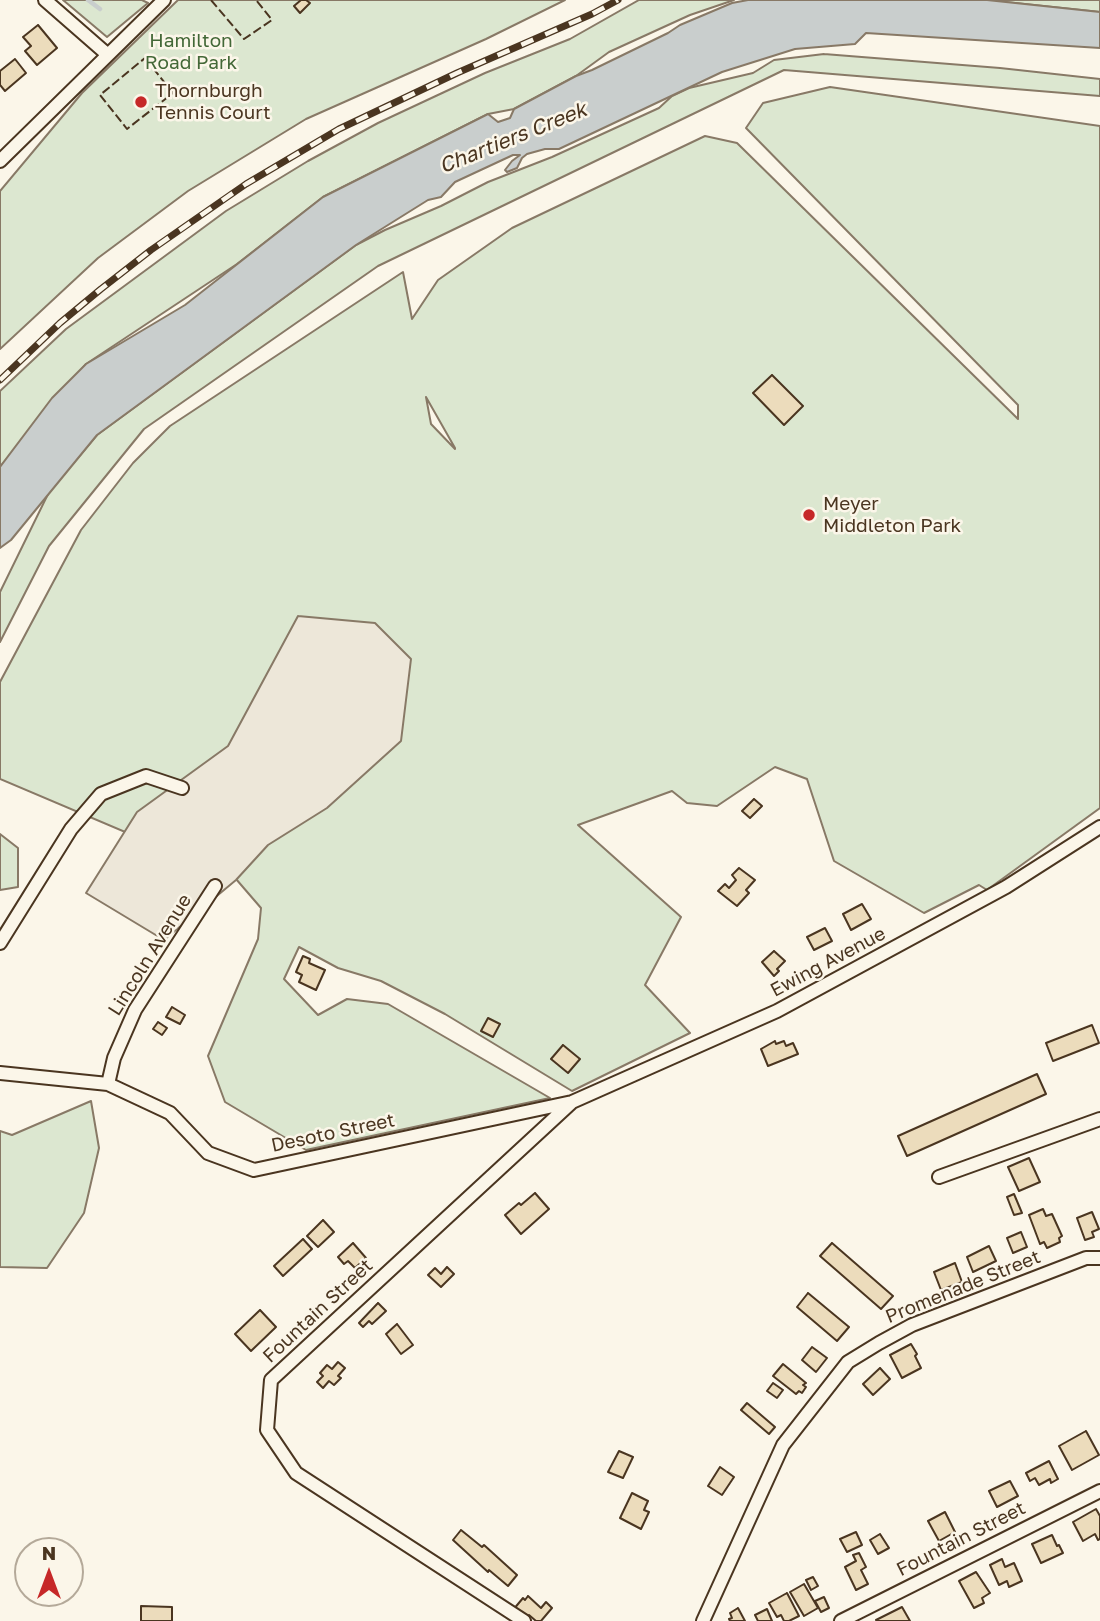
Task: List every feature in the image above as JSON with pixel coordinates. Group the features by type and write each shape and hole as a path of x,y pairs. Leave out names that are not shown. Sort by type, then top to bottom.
{"street":[{"path":"45,0 108,55"},
{"path":"0,161 164,0"},
{"path":"0,943 71,829 102,794 146,776 182,788"},
{"name":"Ewing Avenue","path":"572,1102 777,1012 1006,887 1095,831"},
{"name":"Lincoln Avenue","path":"108,1084 114,1058 135,1010 215,886"},
{"name":"Desoto Street","path":"0,1073 108,1084 170,1113 208,1153 254,1170 572,1102"},
{"name":"Fountain Street","path":"524,1621 296,1473 267,1430 271,1380 572,1102"},
{"path":"939,1177 1100,1119"},
{"name":"Promenade Street","path":"703,1621 783,1446 848,1362 912,1325 1086,1258 1100,1258"},
{"name":"Fountain Street","path":"841,1621 1100,1491"}],"green space":[{"path":"63,0 142,0 148,3 107,37"},
{"name":"Hamilton Road Park","path":"178,0 565,0 486,39 306,119 188,191 98,258 0,349 0,191 82,93"},
{"path":"639,0 734,0 690,15 609,52 576,76 514,109 488,114 323,197 237,264 86,364 0,467 0,391 66,329 226,211 308,161 378,123 485,73 570,39"},
{"path":"987,0 1100,0 1100,12 1091,11"},
{"path":"824,54 1100,79 1100,96 784,70 378,266 144,429 49,546 0,642 0,592 49,492 97,435 356,245 488,182 552,157 659,108 672,96 689,88 753,73 774,60"},
{"path":"830,87 1100,126 1100,808 987,890 979,885 924,913 834,861 807,779 775,767 717,806 687,803 672,791 578,825 681,917 645,985 690,1033 572,1091 445,1014 381,981 338,968 299,947 284,979 318,1015 347,999 388,1004 550,1098 306,1150 225,1102 208,1056 258,939 261,908 236,879 0,779 0,682 81,530 133,463 170,426 403,272 412,319 438,280 512,228 705,136 737,143 1018,419 1018,405 746,128 763,103","holes":["426,397 455,449 431,424"]},
{"path":"0,834 18,848 18,887 0,890"},
{"path":"91,1101 99,1148 84,1213 47,1268 0,1267 0,1131 12,1135"}],"shaded area":[{"path":"298,616 375,623 411,659 401,741 327,808 268,845 236,880 164,940 86,893 137,812 228,746"}],"water":[{"name":"Chartiers Creek","path":"748,0 987,0 1100,12 1100,48 866,33 855,44 795,49 722,72 559,149 545,149 527,154 517,168 507,172 505,170 520,155 513,155 455,182 441,197 428,200 356,245 97,435 11,540 0,548 0,467 52,398 86,364 185,305 323,197 488,114 498,122 510,118 514,109 576,76 680,25 732,3"}],"building":[{"path":"301,0 310,3 300,13 294,6"},
{"path":"38,25 57,48 37,65 25,51 31,46 23,37"},
{"path":"15,59 26,73 5,91 0,85 0,71"},
{"path":"772,375 803,406 784,425 753,393"},
{"path":"754,799 762,806 750,818 742,811"},
{"path":"739,868 755,880 746,890 749,893 737,906 718,891 725,884 729,888 736,880 732,875"},
{"path":"862,904 871,919 851,930 843,914"},
{"path":"825,928 832,941 814,950 807,937"},
{"path":"774,951 785,961 774,976 762,962"},
{"path":"303,956 310,959 309,963 325,970 316,990 299,982 302,975 296,972"},
{"path":"172,1007 185,1015 180,1024 166,1017"},
{"path":"488,1018 500,1024 493,1037 481,1031"},
{"path":"158,1022 167,1028 162,1035 153,1029"},
{"path":"1092,1025 1099,1043 1053,1061 1046,1043"},
{"path":"775,1041 776,1044 784,1041 786,1046 793,1043 798,1054 768,1066 761,1049"},
{"path":"563,1045 580,1059 568,1073 551,1059"},
{"path":"1037,1074 1046,1094 907,1156 898,1136"},
{"path":"1029,1158 1040,1182 1019,1191 1008,1167"},
{"path":"535,1193 549,1209 521,1234 505,1215"},
{"path":"1014,1194 1022,1213 1014,1215 1007,1197"},
{"path":"1043,1209 1046,1216 1052,1214 1062,1236 1059,1238 1060,1242 1047,1248 1044,1242 1040,1244 1029,1215"},
{"path":"1092,1212 1099,1229 1092,1232 1094,1237 1085,1240 1077,1218"},
{"path":"323,1220 334,1232 318,1247 307,1236"},
{"path":"1021,1232 1027,1247 1013,1253 1007,1238"},
{"path":"303,1239 312,1249 283,1276 274,1266"},
{"path":"353,1243 366,1258 355,1268 348,1261 344,1264 338,1257"},
{"path":"832,1243 893,1296 881,1309 820,1256"},
{"path":"989,1246 996,1261 973,1272 967,1257"},
{"path":"955,1263 962,1282 941,1290 934,1272"},
{"path":"447,1267 454,1274 441,1287 428,1275 435,1268 441,1274"},
{"path":"808,1293 849,1327 837,1341 797,1307"},
{"path":"378,1303 386,1311 372,1324 369,1321 363,1327 359,1323"},
{"path":"260,1310 276,1327 251,1351 235,1334"},
{"path":"397,1324 413,1345 401,1354 386,1334"},
{"path":"911,1344 921,1368 902,1378 890,1355"},
{"path":"812,1347 827,1358 816,1372 802,1360"},
{"path":"338,1362 345,1368 338,1376 341,1378 334,1385 329,1381 323,1388 317,1382 323,1376 320,1373 327,1365 332,1369"},
{"path":"783,1364 806,1383 802,1393 799,1391 796,1394 773,1376"},
{"path":"880,1368 890,1379 873,1395 863,1384"},
{"path":"773,1383 783,1390 777,1398 767,1391"},
{"path":"747,1403 775,1427 769,1434 741,1410"},
{"path":"1086,1431 1099,1455 1072,1470 1059,1446"},
{"path":"619,1451 633,1457 623,1478 608,1472"},
{"path":"1049,1461 1058,1479 1051,1483 1050,1479 1039,1485 1035,1478 1030,1481 1026,1473"},
{"path":"720,1467 734,1477 722,1495 708,1486"},
{"path":"1010,1481 1018,1496 997,1507 989,1491"},
{"path":"632,1493 648,1501 644,1510 649,1512 641,1529 620,1518"},
{"path":"1096,1509 1100,1516 1100,1539 1098,1540 1095,1534 1083,1541 1073,1522"},
{"path":"945,1512 955,1532 939,1541 928,1521"},
{"path":"461,1530 482,1547 484,1545 517,1575 508,1586 453,1540"},
{"path":"856,1532 862,1545 847,1552 840,1539"},
{"path":"880,1534 889,1548 878,1554 870,1540"},
{"path":"1052,1535 1063,1553 1041,1563 1032,1544"},
{"path":"859,1553 866,1567 861,1570 868,1584 856,1590 845,1567 856,1561 853,1555"},
{"path":"1002,1559 1005,1567 1014,1563 1022,1581 1009,1587 1007,1581 999,1585 990,1565"},
{"path":"976,1572 990,1593 982,1598 984,1603 974,1608 959,1581"},
{"path":"813,1577 818,1586 811,1590 806,1580"},
{"path":"804,1584 818,1608 804,1616 790,1592"},
{"path":"787,1593 799,1616 784,1621 781,1615 777,1617 769,1603"},
{"path":"528,1596 541,1608 546,1602 552,1608 541,1621 536,1621 529,1615 525,1620 513,1610"},
{"path":"824,1597 829,1608 821,1612 815,1601"},
{"path":"141,1606 172,1607 172,1621 141,1621"},
{"path":"902,1607 910,1621 876,1620"},
{"path":"738,1608 745,1621 730,1621 730,1613"},
{"path":"767,1609 772,1621 758,1621 755,1615"}],"waterway":[{"path":"88,0 100,9"}],"railway":[{"path":"0,380 60,323 101,289 151,250 246,184 339,129 618,0"}],"fence":[{"path":"211,0 244,39 272,20 256,0"},
{"path":"145,58 173,93 127,129 100,95 145,58"}],"place":[{"name":"Thornburgh Tennis Court","path":"141,102"},
{"name":"Meyer Middleton Park","path":"809,515"}]}
